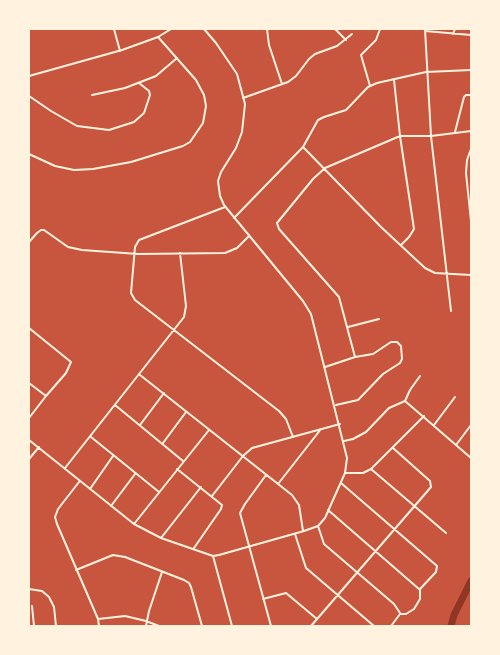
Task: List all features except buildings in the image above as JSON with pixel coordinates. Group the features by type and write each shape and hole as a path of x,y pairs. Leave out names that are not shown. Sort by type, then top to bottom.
{"street":[{"path":"114,29 120,51"},
{"path":"29,76 120,51 158,37 171,29"},
{"path":"29,440 65,468 79,482 134,524 161,538 212,556 304,532 318,526 322,522 341,483 345,473 347,458 314,322 308,308 225,207 218,189 218,181 236,148 242,132 244,121 243,98 237,74 204,29"},
{"path":"268,29 269,45 282,84"},
{"path":"335,29 346,40"},
{"path":"370,86 361,55 376,40 380,29"},
{"path":"453,34 455,29"},
{"path":"451,311 431,136 425,30 471,35"},
{"path":"243,98 282,84 296,76 315,54 334,47 352,34"},
{"path":"29,154 50,164 67,169 98,169 131,162 183,146 190,142 203,123 206,106 204,95 177,58 158,37"},
{"path":"92,95 126,88 156,76 177,58"},
{"path":"234,218 303,147 320,118 346,110 370,86 426,72 471,70"},
{"path":"394,80 400,136 414,229 401,246"},
{"path":"29,96 77,126 109,130 134,122 144,113 150,95 149,91 139,83"},
{"path":"455,132 464,97 471,95"},
{"path":"355,358 339,297 276,225 282,214 313,178 325,168 400,136 431,136 471,131"},
{"path":"303,147 368,214 430,271 446,274 471,274"},
{"path":"471,149 466,173 471,221"},
{"path":"225,207 198,219 143,237 136,243 131,289 133,298 279,411 286,419 293,437"},
{"path":"29,242 37,232 44,230 74,249 135,254 225,253 237,248 249,236"},
{"path":"65,468 183,319 185,311 180,253"},
{"path":"348,327 379,319"},
{"path":"29,328 71,362 66,373 29,418"},
{"path":"325,367 373,354 391,342 397,342 401,346 402,358 398,364 383,374 358,400 335,405"},
{"path":"140,375 298,502 304,532"},
{"path":"344,441 360,436 389,408 405,401 420,376"},
{"path":"29,383 46,396"},
{"path":"140,425 164,393"},
{"path":"434,425 455,397"},
{"path":"405,401 471,458"},
{"path":"115,405 183,461"},
{"path":"163,443 186,412"},
{"path":"345,473 364,472 371,469 424,416"},
{"path":"212,496 242,456 252,448 340,424"},
{"path":"456,444 471,425"},
{"path":"278,484 321,429"},
{"path":"134,524 209,430"},
{"path":"90,437 159,492"},
{"path":"29,459 39,447"},
{"path":"311,626 431,487 431,483 393,448"},
{"path":"90,489 113,455"},
{"path":"177,468 221,503 222,508 194,549"},
{"path":"371,469 446,533"},
{"path":"111,506 136,473"},
{"path":"266,475 240,514 271,626"},
{"path":"79,482 55,515 76,570 98,619 99,626"},
{"path":"341,483 437,566 436,572 420,589 420,599 414,609 406,614 400,614"},
{"path":"161,538 201,487"},
{"path":"328,510 420,589"},
{"path":"318,526 324,544 394,604 400,614"},
{"path":"295,534 305,566 372,626"},
{"path":"76,570 113,555 125,557 184,580 189,583 202,626"},
{"path":"212,556 232,626"},
{"path":"146,626 162,572"},
{"path":"29,589 42,591 49,597 54,607 56,626"},
{"path":"263,599 286,593 317,619"},
{"path":"32,606 34,626"},
{"path":"391,626 400,614"},
{"path":"98,619 125,616 158,626"}],"waterway":[{"path":"451,626 454,615 471,581"}]}
